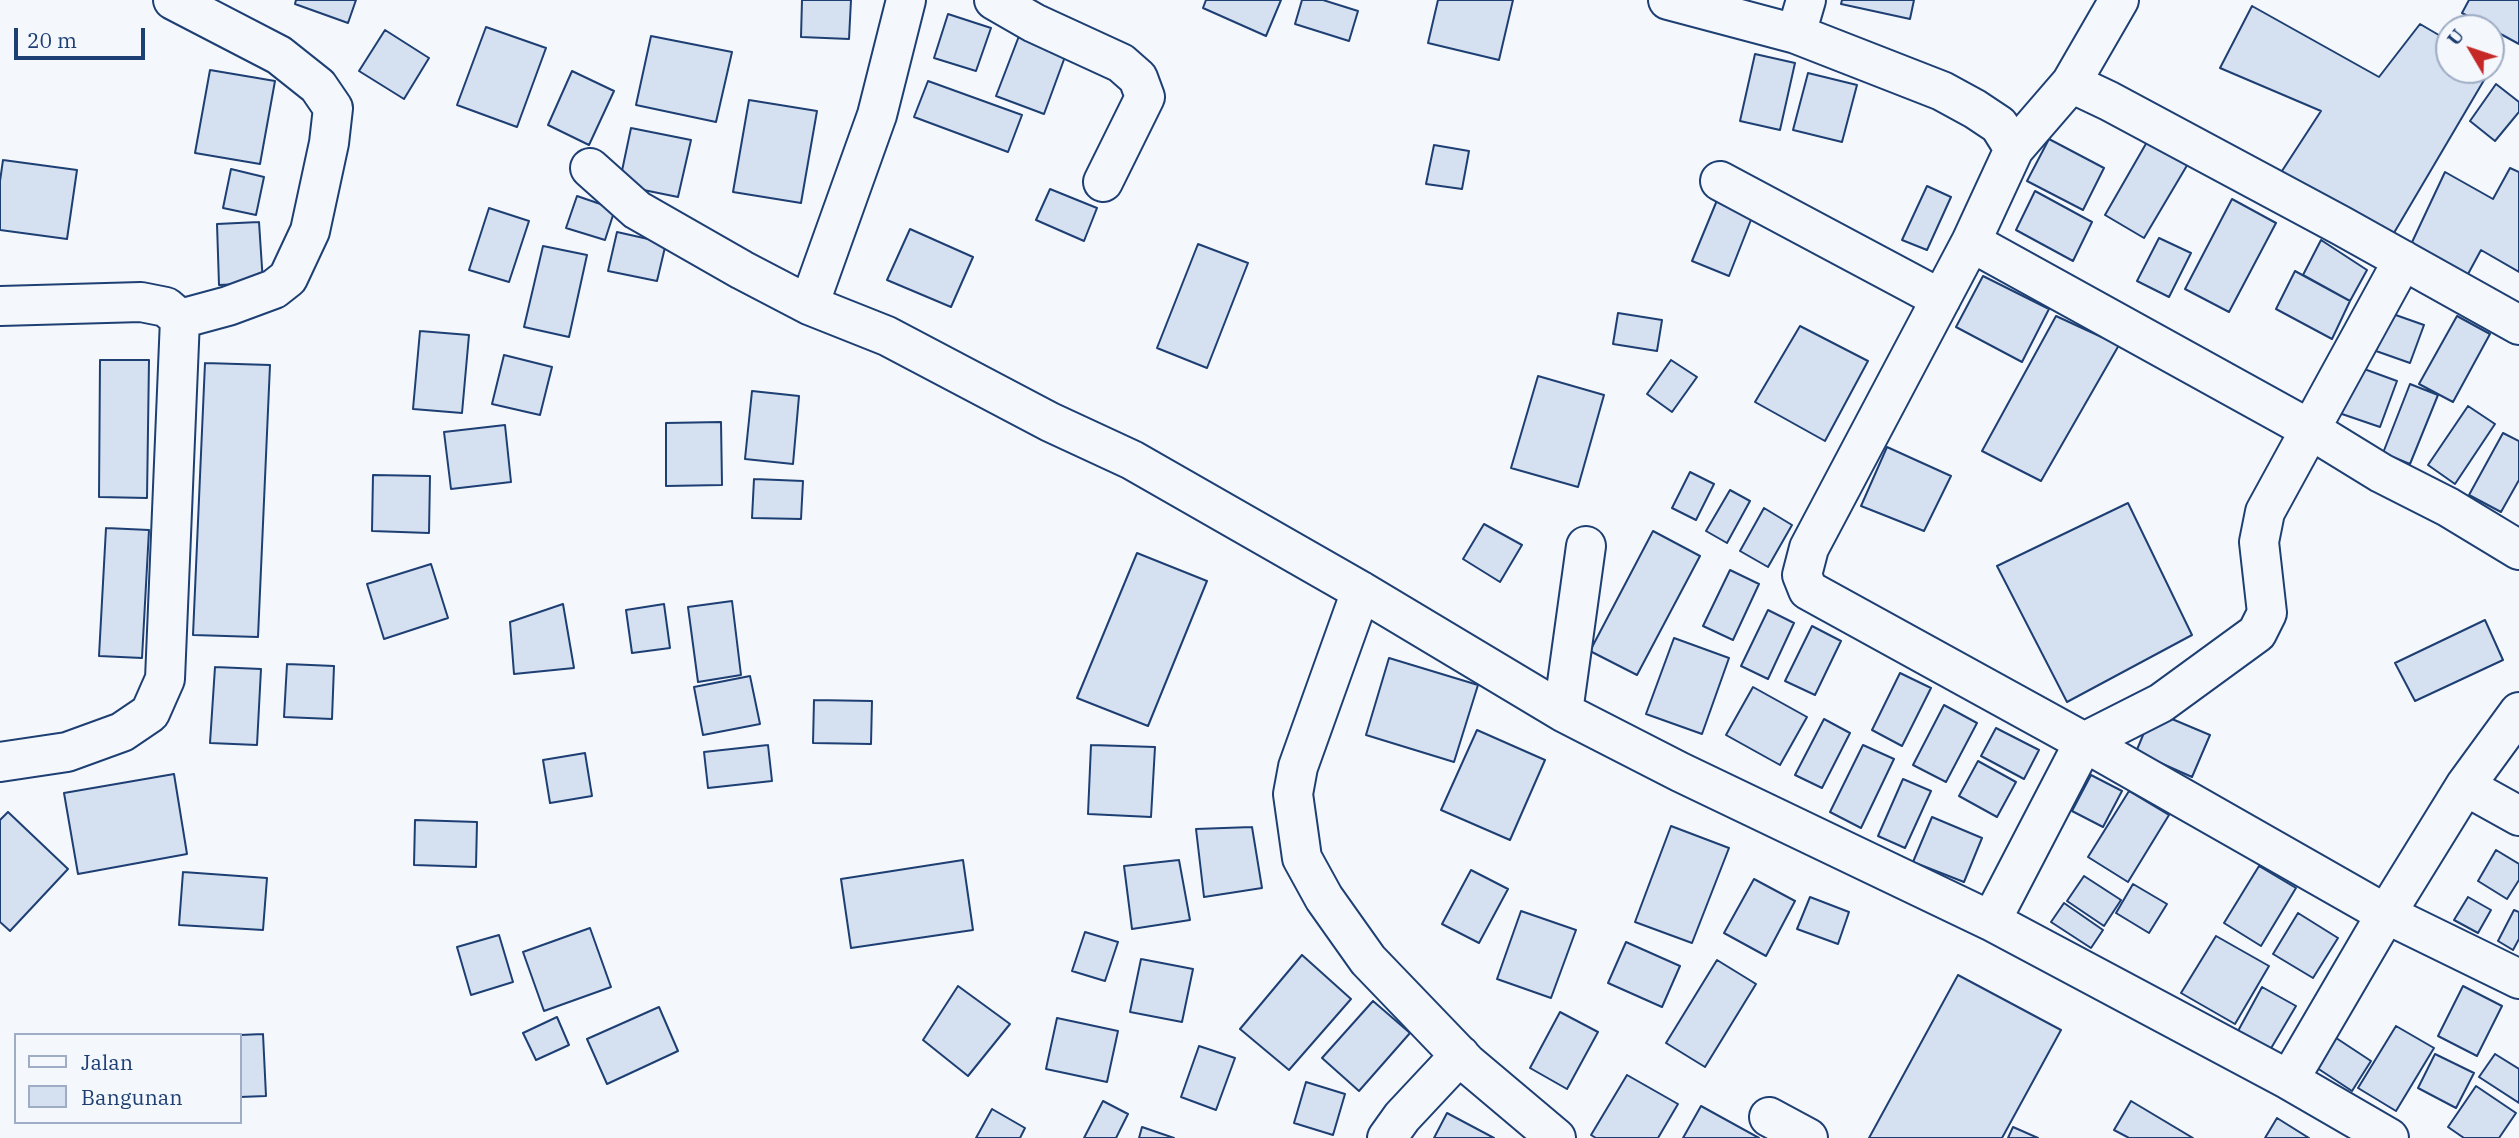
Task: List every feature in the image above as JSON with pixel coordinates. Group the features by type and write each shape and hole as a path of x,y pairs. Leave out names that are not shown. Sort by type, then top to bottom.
{"street":[{"path":"173,0 279,55 318,86 333,108 330,143 310,231 288,278 274,289 229,306 180,319"},
{"path":"809,305 877,115 907,0"},
{"path":"994,0 1034,23 1121,63 1138,78 1145,97 1103,182"},
{"path":"1668,0 1801,17 1975,109 1999,125 2014,149"},
{"path":"2119,0 2071,83 2014,149 1971,242 1809,548 1802,575 1808,590 2386,914 2519,979"},
{"path":"2071,83 2109,101 2519,325"},
{"path":"590,168 636,210 742,270 809,305 887,336 1051,422 1132,460 1361,591 1563,712 1680,772 1992,921 2290,1080 2389,1138"},
{"path":"1720,180 1941,299"},
{"path":"1971,242 2311,430 2381,473 2519,550"},
{"path":"1992,921 2084,743 2161,703 2257,633 2267,613 2259,542 2265,512 2403,260"},
{"path":"0,306 141,302 166,307 180,319"},
{"path":"0,762 67,752 122,732 149,713 164,679 180,319"},
{"path":"1563,712 1586,546"},
{"path":"1361,591 1298,767 1293,794 1303,858 1324,898 1368,960 1460,1055 1526,1115 1556,1138"},
{"path":"2290,1080 2386,914 2465,786 2519,712"},
{"path":"2465,786 2519,817"},
{"path":"1387,1138 1402,1117 1460,1055"},
{"path":"1769,1117 1808,1138"}],"building":[{"path":"296,0 356,0 348,23 295,4"},
{"path":"802,0 851,0 849,39 801,37"},
{"path":"1206,0 1281,0 1266,36 1203,8"},
{"path":"1302,0 1323,0 1358,11 1349,41 1295,24"},
{"path":"1438,0 1513,0 1499,60 1428,43"},
{"path":"1842,0 1914,0 1910,19 1841,4"},
{"path":"2469,0 2519,0 2519,44 2505,36 2505,14 2462,13"},
{"path":"2252,6 2379,77 2420,24 2435,33 2435,84 2482,84 2388,243 2280,174 2321,111 2220,68"},
{"path":"948,14 991,28 976,71 934,58"},
{"path":"486,27 546,48 517,127 457,105"},
{"path":"385,30 429,58 404,99 359,71"},
{"path":"651,36 732,52 716,122 636,105"},
{"path":"1019,36 1066,54 1044,114 996,96"},
{"path":"1755,54 1795,63 1780,130 1740,121"},
{"path":"210,70 275,81 260,164 195,153"},
{"path":"572,71 614,91 589,145 548,125"},
{"path":"1808,73 1857,85 1842,142 1793,130"},
{"path":"928,81 1022,115 1008,152 914,117"},
{"path":"2496,84 2519,102 2519,112 2495,141 2470,121"},
{"path":"749,100 817,111 801,203 733,192"},
{"path":"631,128 691,140 678,197 619,185"},
{"path":"2151,135 2192,157 2144,238 2105,215"},
{"path":"2049,139 2104,168 2083,210 2027,181"},
{"path":"1434,145 1469,151 1462,189 1426,184"},
{"path":"3,160 77,170 67,239 0,230"},
{"path":"2510,168 2519,172 2519,272 2481,250 2461,287 2406,255 2445,172 2493,199"},
{"path":"231,169 264,177 256,215 223,208"},
{"path":"1927,186 1951,197 1927,250 1902,240"},
{"path":"1050,189 1097,208 1084,241 1036,220"},
{"path":"2035,191 2092,222 2073,261 2016,230"},
{"path":"1720,193 1756,207 1729,276 1692,261"},
{"path":"577,196 615,209 605,240 566,228"},
{"path":"2232,199 2276,223 2229,312 2185,289"},
{"path":"489,208 529,221 509,282 469,270"},
{"path":"259,222 263,283 219,285 217,224"},
{"path":"910,229 973,257 951,307 887,280"},
{"path":"617,232 666,243 657,281 608,271"},
{"path":"2159,238 2191,253 2169,297 2137,281"},
{"path":"2321,240 2367,270 2350,301 2303,275"},
{"path":"1198,244 1248,263 1207,368 1157,348"},
{"path":"543,246 587,255 569,337 524,327"},
{"path":"2295,271 2350,301 2332,339 2276,309"},
{"path":"1983,276 2049,309 2022,362 1956,327"},
{"path":"1618,313 1662,320 1657,351 1613,344"},
{"path":"2390,313 2424,325 2410,363 2376,351"},
{"path":"2056,316 2119,345 2041,481 1982,451"},
{"path":"2457,316 2490,334 2453,402 2419,384"},
{"path":"1800,326 1868,361 1825,441 1755,402"},
{"path":"420,331 469,335 462,413 413,409"},
{"path":"504,355 552,367 540,415 492,404"},
{"path":"100,360 149,360 147,498 99,497"},
{"path":"1671,360 1697,377 1672,412 1647,394"},
{"path":"205,363 270,365 258,637 193,635"},
{"path":"2356,366 2397,381 2380,427 2339,413"},
{"path":"1538,376 1604,395 1578,487 1511,468"},
{"path":"2410,384 2438,395 2410,464 2383,453"},
{"path":"752,391 799,396 793,464 745,459"},
{"path":"2468,406 2495,424 2455,484 2428,465"},
{"path":"721,422 722,485 666,486 666,423"},
{"path":"505,425 511,482 451,489 444,432"},
{"path":"2503,433 2519,441 2519,480 2501,512 2469,495"},
{"path":"1887,447 1951,476 1924,531 1861,506"},
{"path":"1690,472 1714,484 1696,520 1672,508"},
{"path":"373,475 430,476 429,533 372,531"},
{"path":"754,479 803,481 801,519 752,518"},
{"path":"1730,490 1750,501 1727,543 1706,531"},
{"path":"2128,503 2192,635 2067,702 1997,566"},
{"path":"1764,508 1792,525 1768,567 1740,551"},
{"path":"1484,524 1522,545 1500,582 1463,559"},
{"path":"106,528 149,530 142,658 99,656"},
{"path":"1653,531 1700,556 1637,675 1590,651"},
{"path":"1137,553 1207,581 1148,726 1077,698"},
{"path":"431,564 448,618 384,639 367,584"},
{"path":"1730,570 1759,584 1733,640 1703,626"},
{"path":"732,601 741,675 698,682 688,607"},
{"path":"563,604 574,668 514,674 510,622"},
{"path":"664,604 670,648 632,653 626,610"},
{"path":"1768,610 1794,623 1768,679 1741,666"},
{"path":"2485,620 2503,660 2415,701 2395,663"},
{"path":"1812,626 1841,641 1815,695 1785,681"},
{"path":"1674,638 1729,658 1702,734 1646,714"},
{"path":"1389,658 1478,685 1454,762 1366,735"},
{"path":"287,664 334,666 332,719 284,717"},
{"path":"215,667 261,669 257,745 210,743"},
{"path":"1900,673 1931,688 1902,746 1872,730"},
{"path":"750,676 760,724 703,735 694,687"},
{"path":"1753,687 1807,717 1780,765 1726,735"},
{"path":"814,700 872,701 871,744 813,743"},
{"path":"1944,705 1977,723 1946,782 1913,765"},
{"path":"2153,711 2210,735 2192,777 2136,752"},
{"path":"1824,719 1850,733 1822,788 1795,775"},
{"path":"1996,728 2039,750 2024,779 1981,756"},
{"path":"1477,730 1545,760 1510,840 1441,810"},
{"path":"768,745 772,781 708,788 704,752"},
{"path":"1091,745 1155,747 1151,817 1088,814"},
{"path":"1863,745 1894,759 1861,828 1830,812"},
{"path":"585,753 592,796 550,803 543,760"},
{"path":"1978,761 2016,782 1997,817 1959,796"},
{"path":"174,774 187,854 78,874 64,793"},
{"path":"2091,775 2122,791 2103,827 2072,811"},
{"path":"1903,779 1931,791 1905,848 1878,836"},
{"path":"2129,791 2169,815 2128,882 2088,857"},
{"path":"8,812 68,869 10,931 0,922 0,820"},
{"path":"1932,817 1982,838 1964,882 1913,862"},
{"path":"415,820 477,822 476,867 414,865"},
{"path":"1671,826 1729,848 1692,943 1635,922"},
{"path":"1252,827 1262,888 1204,897 1196,829"},
{"path":"2496,850 2519,864 2519,880 2507,899 2478,881"},
{"path":"963,860 973,930 851,948 841,879"},
{"path":"1179,860 1190,920 1132,929 1124,866"},
{"path":"2259,866 2296,888 2261,946 2224,923"},
{"path":"1471,870 1508,889 1479,943 1442,924"},
{"path":"183,872 267,878 263,930 179,925"},
{"path":"2084,876 2121,900 2104,926 2067,901"},
{"path":"1754,879 1795,901 1766,956 1724,933"},
{"path":"2133,884 2167,904 2149,933 2116,913"},
{"path":"1810,897 1849,912 1838,944 1797,929"},
{"path":"2468,897 2491,910 2478,933 2454,920"},
{"path":"2064,903 2103,930 2091,948 2051,922"},
{"path":"2514,910 2519,912 2519,939 2513,950 2498,941"},
{"path":"1521,911 1576,930 1551,998 1497,979"},
{"path":"2298,913 2338,938 2313,978 2273,954"},
{"path":"590,928 611,987 544,1011 523,952"},
{"path":"1085,932 1118,942 1105,981 1072,971"},
{"path":"499,935 513,982 471,995 457,947"},
{"path":"2216,936 2269,966 2235,1024 2181,993"},
{"path":"1626,942 1680,966 1662,1007 1608,983"},
{"path":"1302,955 1351,999 1289,1070 1240,1029"},
{"path":"1141,959 1193,969 1182,1022 1130,1012"},
{"path":"1717,960 1756,984 1705,1067 1666,1043"},
{"path":"1958,975 2061,1030 2002,1138 1869,1138"},
{"path":"958,986 1010,1024 968,1076 923,1040"},
{"path":"2463,986 2502,1006 2477,1056 2438,1036"},
{"path":"2262,987 2296,1006 2270,1050 2238,1031"},
{"path":"1373,1001 1410,1033 1359,1091 1322,1058"},
{"path":"659,1007 678,1051 607,1084 587,1039"},
{"path":"1560,1012 1598,1032 1567,1089 1530,1068"},
{"path":"557,1017 569,1045 536,1060 523,1033"},
{"path":"1057,1018 1118,1031 1107,1082 1046,1069"},
{"path":"2396,1026 2434,1048 2396,1111 2358,1088"},
{"path":"2324,1030 2371,1061 2352,1091 2305,1060"},
{"path":"263,1034 266,1096 242,1097 242,1035"},
{"path":"1199,1046 1235,1058 1216,1110 1181,1097"},
{"path":"2435,1054 2474,1073 2456,1108 2418,1088"},
{"path":"2495,1054 2519,1069 2519,1103 2479,1077"},
{"path":"1627,1075 1678,1104 1658,1138 1596,1138 1591,1135"},
{"path":"1306,1082 1345,1094 1333,1135 1294,1123"},
{"path":"2476,1086 2516,1113 2499,1138 2464,1138 2448,1127"},
{"path":"1103,1101 1128,1114 1116,1138 1084,1138"},
{"path":"2131,1101 2193,1138 2129,1138 2114,1130"},
{"path":"1701,1106 1759,1138 1683,1138"},
{"path":"992,1109 1025,1128 1020,1138 976,1138"},
{"path":"1447,1113 1494,1138 1434,1138"},
{"path":"2277,1118 2309,1138 2265,1138"},
{"path":"1142,1127 1174,1138 1139,1138"},
{"path":"2013,1127 2038,1138 2008,1138"}]}
